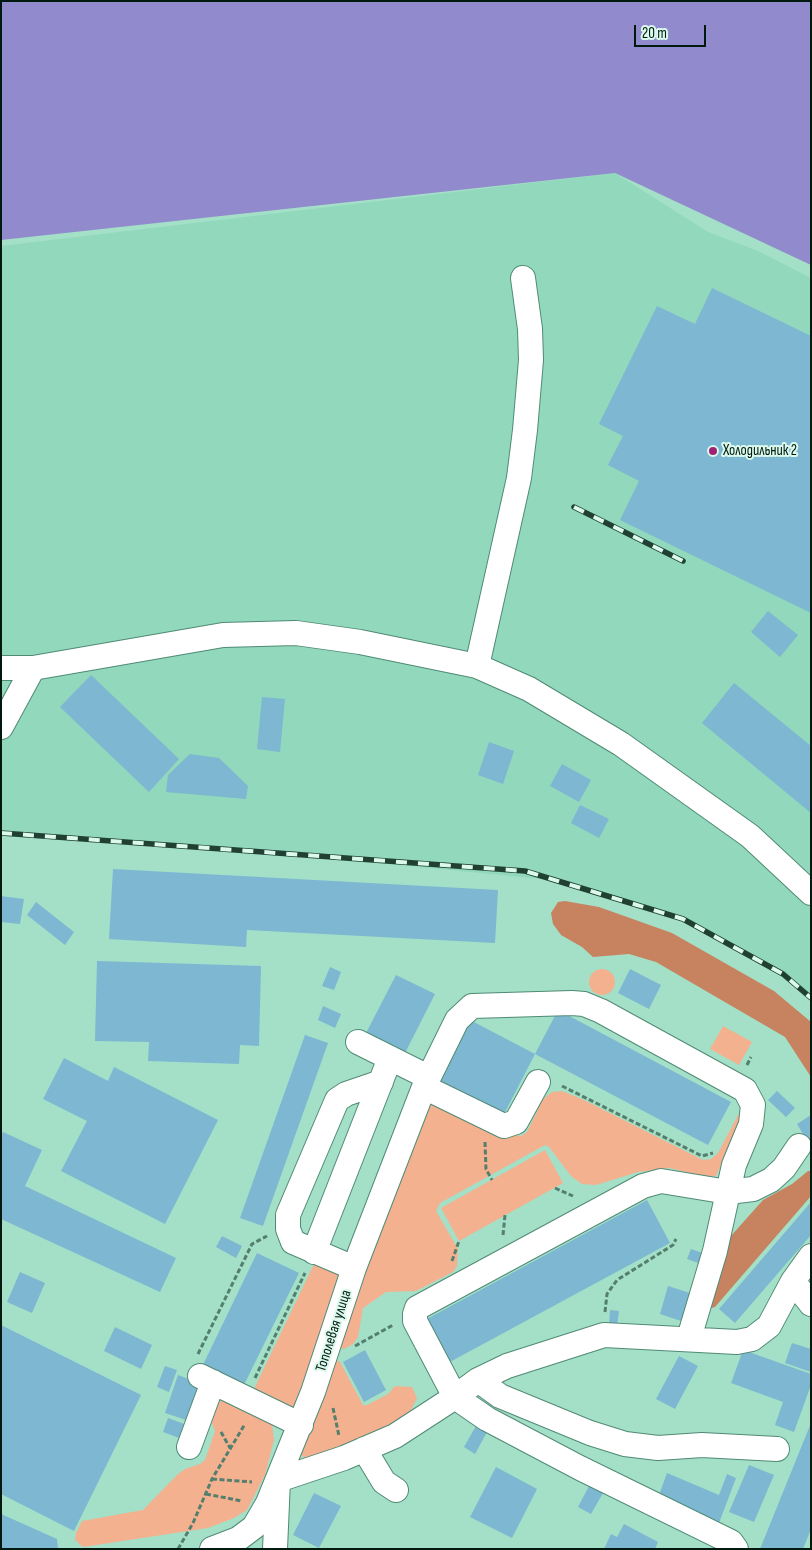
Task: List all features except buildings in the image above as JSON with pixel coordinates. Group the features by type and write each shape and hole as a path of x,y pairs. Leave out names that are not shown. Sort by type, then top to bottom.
{"street":[{"path":"477,666 519,478 525,430 531,360 530,329 523,278"},
{"path":"1,668 33,668 223,635 296,633 360,642 477,666 530,689 621,744 750,836 811,893"},
{"path":"1,726 33,668"},
{"name":"Тополевая улица","path":"213,1549 238,1539 254,1527 268,1503 301,1425 354,1268 426,1082 457,1020 472,1006 572,1003 601,1011 745,1090 753,1105 751,1124 734,1165 715,1251 689,1338"},
{"path":"358,1042 390,1058 426,1082 504,1126 516,1122 538,1082"},
{"path":"314,1252 390,1058"},
{"path":"354,1268 293,1242 288,1230 288,1215 337,1100 346,1094 381,1082"},
{"path":"736,1549 731,1542 580,1468 487,1419 455,1397 415,1321 415,1314 418,1308 643,1186 661,1181 686,1187 728,1192 753,1189 771,1180 784,1168 799,1146"},
{"path":"274,1549 278,1480 344,1458 395,1436 478,1380 545,1352 604,1335 737,1342 752,1339 769,1326 793,1281 811,1256"},
{"path":"793,1281 811,1304"},
{"path":"189,1447 203,1373 251,1402 301,1425"},
{"path":"478,1380 500,1396 590,1433 625,1444 658,1448 702,1445 777,1449"},
{"path":"364,1449 384,1482 396,1490"}],"path":[{"path":"538,1082 551,1080 702,1156 714,1153 717,1145"},
{"path":"203,1373 252,1244 260,1238 288,1230"},
{"path":"604,1335 606,1303 611,1286 617,1280 673,1245 676,1239"},
{"path":"451,1263 459,1241"},
{"path":"178,1549 251,1402 314,1252"},
{"path":"323,1363 404,1320 415,1321"},
{"path":"212,1479 244,1482 278,1480"},
{"path":"206,1494 268,1503"}],"shaded area":[{"path":"1,1 811,1 811,265 615,173 1,240"},
{"path":"615,173 708,232 758,251 811,278 811,998 783,974 683,919 552,880 297,855 1,833 1,246"},
{"path":"565,901 599,907 672,933 774,991 811,1022 811,1077 785,1037 656,962 629,954 593,957 582,947 561,935 553,924 551,913 558,902"},
{"path":"602,969 611,973 615,982 611,991 602,995 593,991 589,982 593,973"},
{"path":"723,1026 752,1042 739,1065 710,1049"},
{"path":"562,1091 584,1100 703,1160 711,1159 718,1153 739,1113 746,1111 716,1176 704,1177 670,1168 638,1172 596,1185 582,1184 571,1176 549,1147 545,1145 440,1203 436,1211 458,1249 457,1266 453,1272 416,1291 386,1292 363,1308 358,1337 353,1344 344,1349 341,1348 340,1344 365,1264 433,1098 508,1133 521,1136 527,1132 543,1099 552,1092"},
{"path":"545,1150 563,1183 459,1241 441,1208"},
{"path":"808,1171 811,1171 811,1196 715,1307 708,1309 722,1252 730,1237 763,1200 792,1184"},
{"path":"314,1264 343,1274 297,1411 253,1391"},
{"path":"335,1359 340,1362 363,1405 367,1405 388,1394 395,1386 412,1387 417,1398 409,1414 401,1422 310,1460 303,1457 300,1451"},
{"path":"230,1400 272,1423 274,1440 265,1475 247,1510 234,1518 208,1528 83,1547 75,1540 82,1521 143,1510 177,1475 185,1469 200,1464 205,1460 215,1431 210,1418 214,1405 221,1401"}],"railway":[{"path":"574,507 683,561"},
{"path":"1,833 525,871 683,919 783,974 811,998"}],"place":[{"name":"Холодильник 2","path":"713,451"}]}
